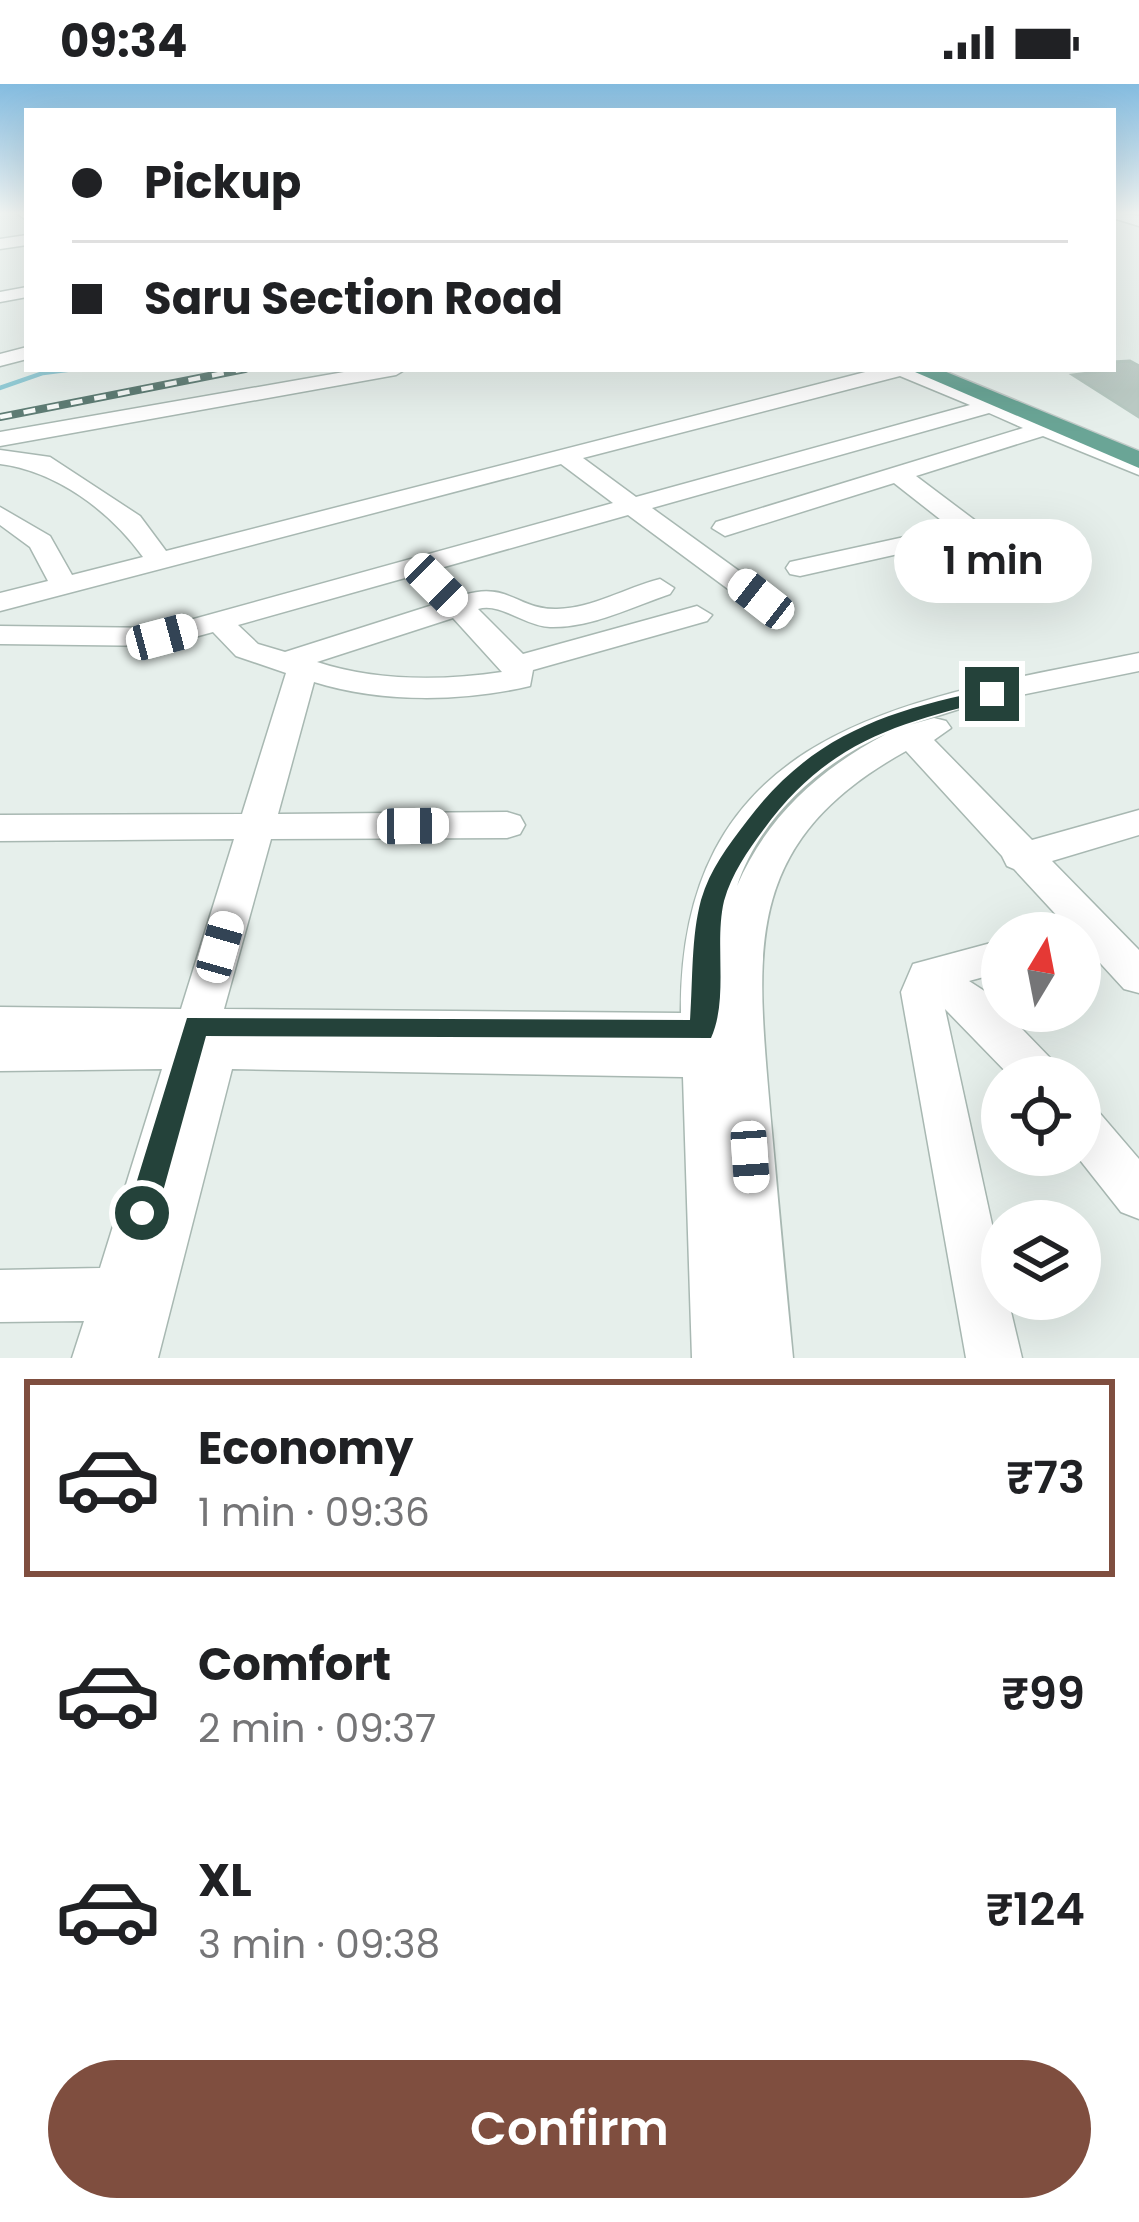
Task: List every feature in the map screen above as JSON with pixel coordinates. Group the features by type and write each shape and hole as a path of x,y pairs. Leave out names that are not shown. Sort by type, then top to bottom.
{"main road":[{"path":"926,372 1139,459"}],"street":[{"path":"1,448 381,372"},
{"path":"0,602 890,372"},
{"path":"909,372 1045,428 1139,459"},
{"path":"942,372 1139,459"},
{"path":"1,636 162,637 991,406"},
{"path":"725,528 1045,428"},
{"path":"1,448 42,462 131,522 159,560"},
{"path":"571,461 761,599"},
{"path":"897,474 1011,561"},
{"path":"1,514 41,542 64,585"},
{"path":"800,568 970,530"},
{"path":"418,566 523,676"},
{"path":"302,667 455,604 503,597 530,616 565,617 660,588"},
{"path":"221,621 232,639 248,650 347,682 434,688 508,683 697,615"},
{"path":"765,1358 723,1045 704,952 712,903 727,863 755,821 794,779 864,731 922,709 1139,662"},
{"path":"100,1358 133,1294 264,828 302,667"},
{"path":"720,1358 723,1045 742,941 763,869 812,802 843,773 910,735 1139,677"},
{"path":"910,735 1069,912"},
{"path":"1020,856 1139,822"},
{"path":"0,828 507,825"},
{"path":"1101,945 1139,977"},
{"path":"928,976 981,962"},
{"path":"928,976 971,1004 1019,1056"},
{"path":"928,976 922,992 925,1024 994,1358"},
{"path":"0,1025 205,1038 723,1045"},
{"path":"0,1052 205,1038"},
{"path":"1101,1150 1139,1196"},
{"path":"0,1297 133,1294"},
{"path":"130,1358 133,1294"}],"building":[{"path":"1116,362 1139,366 1139,417 1073,375 1116,372"}],"waterway":[{"path":"0,388 51,372"}],"railway":[{"path":"0,417 230,372"}],"route":[{"path":"142,1213 196,1026 702,1030 704,952 712,903 727,863 781,790 821,757 864,731 922,709 992,694"}]}
